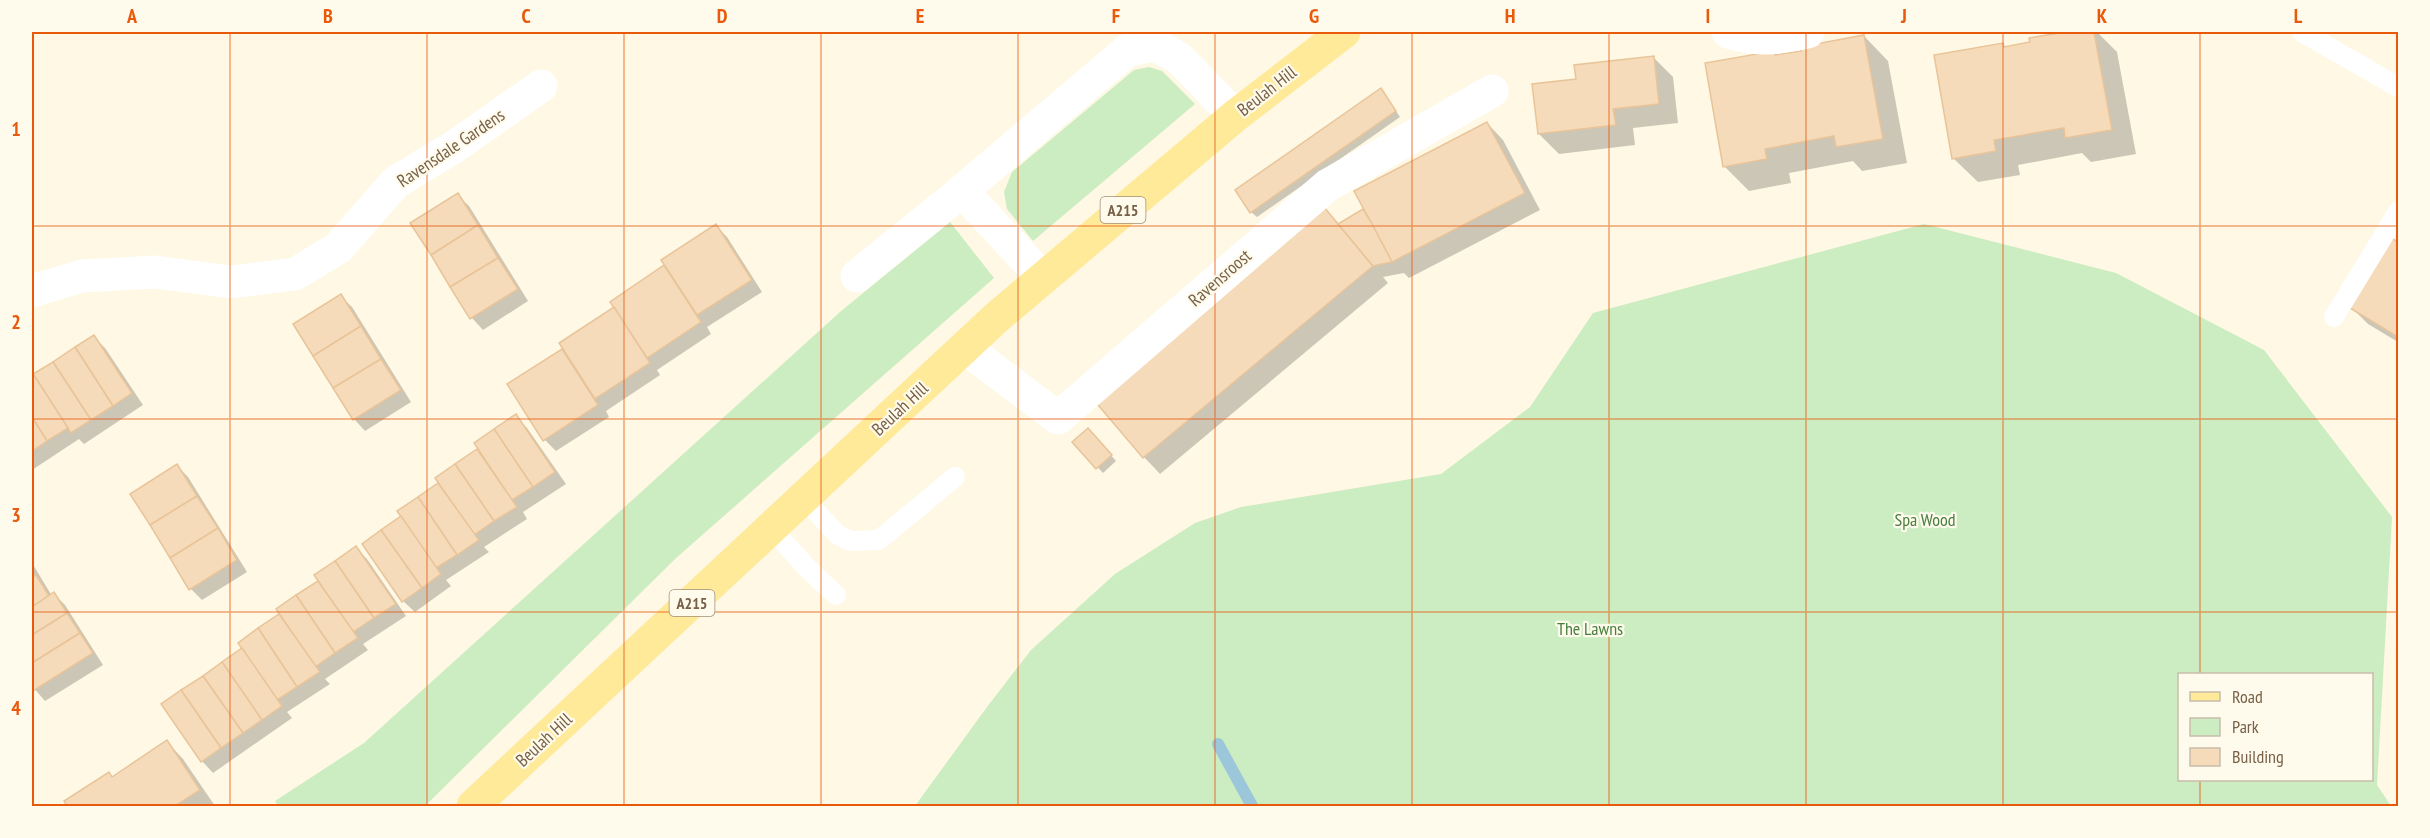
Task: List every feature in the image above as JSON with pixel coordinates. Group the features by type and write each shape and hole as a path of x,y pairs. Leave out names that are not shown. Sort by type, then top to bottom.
{"main road":[{"name":"Beulah Hill","path":"473,807 1042,277 1235,116 1344,32"}],"street":[{"path":"1728,32 1753,39 1783,38 1808,32"},
{"path":"857,276 962,192 1128,50 1156,45 1180,59 1235,116"},
{"name":"Ravensdale Gardens","path":"32,291 82,276 155,272 231,282 295,274 338,248 396,182 454,147 541,86"},
{"name":"Ravensroost","path":"965,348 1058,418 1328,185 1492,91"},
{"path":"962,192 1042,277"}],"lane":[{"path":"2302,32 2398,87"},
{"path":"2334,317 2398,212"},
{"path":"804,499 838,535 850,541 879,540 955,477"},
{"path":"772,529 808,569 836,595"}],"green space":[{"path":"1149,67 1162,71 1195,104 1033,241 1007,209 1004,192 1012,172 1134,70"},
{"path":"950,222 994,278 675,559 425,806 279,806 275,801 364,743 840,312"},
{"name":"Spa Wood","path":"1924,224 2116,273 2264,350 2392,517 2377,785 2391,806 915,806 1031,650 1115,574 1195,523 1241,507 1441,474 1530,407 1593,313"}],"building":[{"path":"2065,32 2094,32 2112,130 2065,138 2064,128 1994,140 1996,151 1952,159 1934,55 2003,43 2004,47 2030,42 2029,38"},
{"path":"1864,35 1883,139 1836,147 1834,136 1765,149 1767,159 1723,167 1705,63 1774,51 1775,55 1801,51 1800,47"},
{"path":"1654,56 1659,104 1613,109 1616,125 1538,134 1532,84 1576,79 1574,65"},
{"path":"1381,88 1396,111 1250,213 1235,190"},
{"path":"1487,122 1525,193 1392,262 1354,191"},
{"path":"458,193 478,225 431,255 410,223"},
{"path":"1324,207 1373,266 1143,458 1093,399"},
{"path":"1363,209 1392,262 1373,266 1338,224"},
{"path":"716,224 752,280 697,315 661,260"},
{"path":"478,225 498,258 450,287 431,255"},
{"path":"2391,238 2398,242 2398,337 2350,308"},
{"path":"498,258 518,289 470,319 450,287"},
{"path":"664,265 701,322 647,358 610,302"},
{"path":"341,294 361,326 313,356 293,324"},
{"path":"614,307 650,363 595,399 559,343"},
{"path":"361,326 381,359 333,388 313,356"},
{"path":"94,335 132,393 113,406 75,347"},
{"path":"75,347 113,406 91,420 53,362"},
{"path":"562,349 598,405 543,441 507,384"},
{"path":"381,359 401,390 353,420 333,388"},
{"path":"53,362 91,420 71,433 33,374"},
{"path":"32,372 68,428 47,441 32,417"},
{"path":"516,414 555,472 533,487 494,429"},
{"path":"32,417 47,441 32,451"},
{"path":"1088,428 1112,455 1096,469 1072,442"},
{"path":"494,429 533,487 512,500 474,443"},
{"path":"477,449 517,507 494,521 455,464"},
{"path":"177,464 197,496 150,525 130,494"},
{"path":"455,464 494,521 474,535 435,478"},
{"path":"438,483 479,540 457,555 418,497"},
{"path":"197,496 218,528 170,558 150,525"},
{"path":"418,497 457,555 436,568 397,511"},
{"path":"401,516 441,574 422,588 381,530"},
{"path":"218,528 237,560 189,590 170,558"},
{"path":"381,530 422,588 402,602 362,544"},
{"path":"356,546 396,604 374,618 335,561"},
{"path":"335,561 374,618 353,632 314,575"},
{"path":"36,575 49,596 32,607 32,578"},
{"path":"318,581 358,638 335,653 296,595"},
{"path":"54,592 67,613 32,635 32,607"},
{"path":"296,595 335,653 315,667 276,609"},
{"path":"67,613 80,633 32,663 32,635"},
{"path":"279,614 320,672 297,687 258,628"},
{"path":"258,628 297,687 277,700 238,643"},
{"path":"80,633 93,653 33,691 32,663"},
{"path":"242,648 282,706 262,720 222,662"},
{"path":"222,662 262,720 243,733 203,676"},
{"path":"203,676 243,733 221,748 181,690"},
{"path":"181,690 221,748 201,762 161,704"},
{"path":"167,740 200,790 175,806 67,806 64,801 109,772 112,777"}],"waterway":[{"path":"1218,744 1252,806"}],"park label":[{"name":"The Lawns","path":"1590,629"}]}
